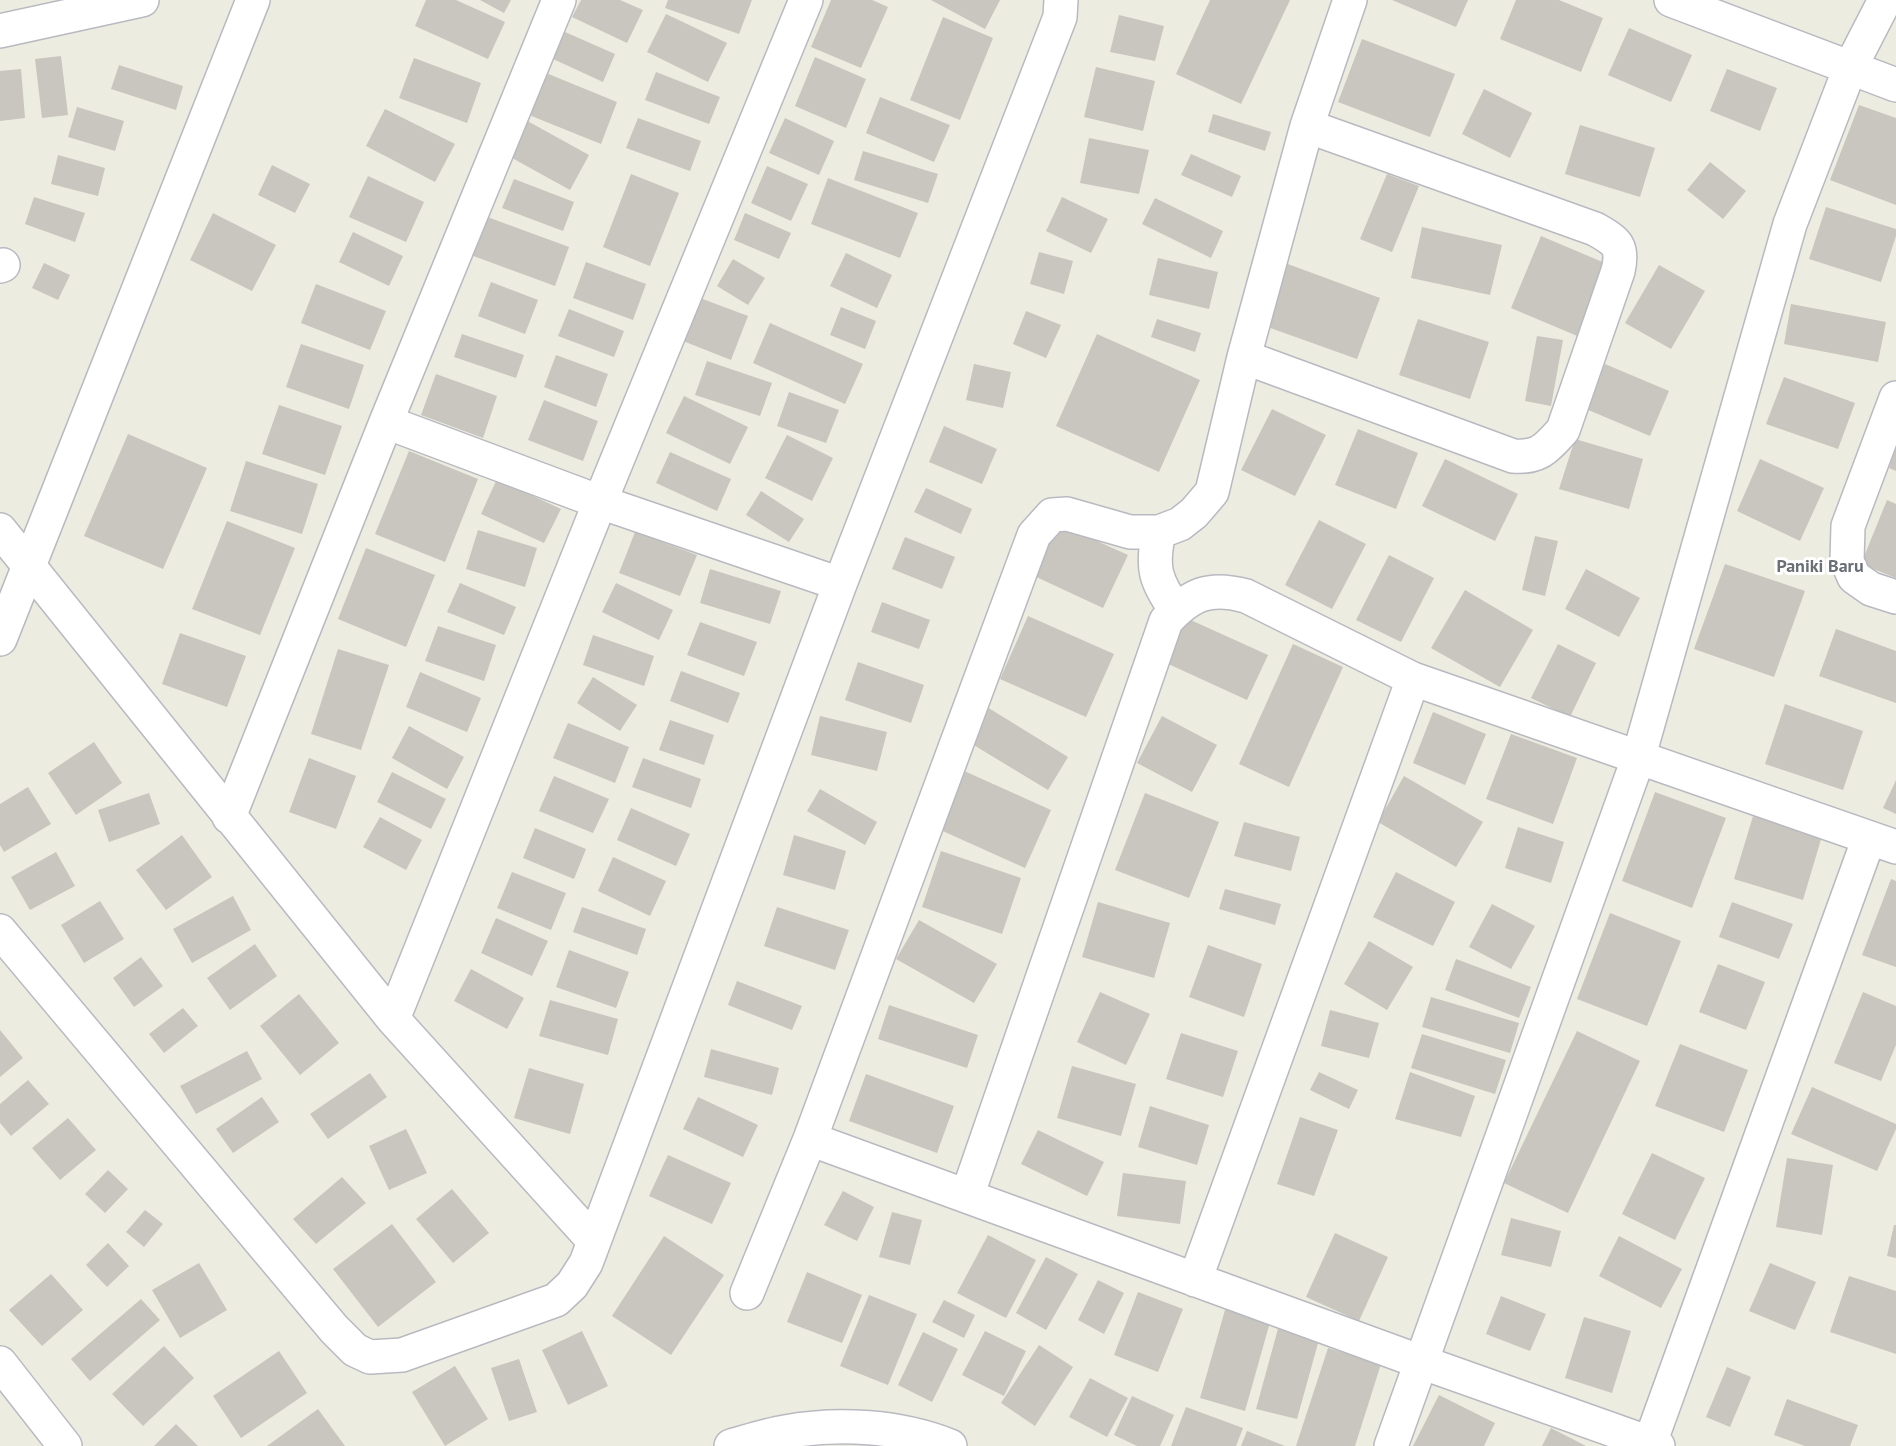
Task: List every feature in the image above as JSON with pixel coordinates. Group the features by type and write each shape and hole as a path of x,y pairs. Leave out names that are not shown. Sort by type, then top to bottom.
{"street":[{"path":"0,31 142,0"},
{"path":"0,639 253,0"},
{"path":"229,817 386,422 559,0"},
{"path":"393,1019 600,502 806,0"},
{"path":"0,931 334,1329 355,1350 370,1357 402,1355 556,1300 572,1285 594,1240 840,584 1060,17 1061,0"},
{"path":"747,1293 810,1139 1034,535 1052,515 1067,514 1130,532 1159,532 1180,524 1194,513 1212,492 1244,357 1307,126 1350,0"},
{"path":"1671,0 1896,86"},
{"path":"1391,1446 1638,759 1790,224 1850,68 1885,0"},
{"path":"1244,357 1513,456 1528,457 1546,449 1563,430 1618,271 1622,256 1617,245 1595,229 1307,126"},
{"path":"1896,398 1848,526 1847,561 1854,577 1871,589 1896,597"},
{"path":"386,422 600,502 840,584"},
{"path":"0,530 393,1019 594,1240"},
{"path":"1159,532 1154,565 1164,594 1176,610"},
{"path":"0,584 29,567"},
{"path":"810,1139 1421,1362 1654,1445 1882,843 1413,679 1246,596 1225,590 1196,596 1176,610 1166,621 967,1196"},
{"path":"1195,1280 1413,679"},
{"path":"0,1363 65,1446"},
{"path":"731,1446 784,1432 816,1428 866,1428 929,1437 950,1446"}],"building":[{"path":"426,0 456,0 505,22 488,59 415,26"},
{"path":"480,0 511,0 504,13"},
{"path":"581,0 620,0 643,10 627,43 572,17"},
{"path":"668,0 752,0 739,34 665,8"},
{"path":"831,0 872,0 888,7 861,68 811,47"},
{"path":"931,0 1000,0 985,29"},
{"path":"1210,0 1290,0 1241,104 1176,74"},
{"path":"1392,0 1468,0 1456,27"},
{"path":"1516,0 1559,0 1603,18 1581,72 1500,39"},
{"path":"666,14 727,43 708,82 647,52"},
{"path":"1119,15 1164,26 1155,61 1110,52"},
{"path":"943,17 993,38 960,120 910,100"},
{"path":"1629,28 1692,55 1671,102 1608,75"},
{"path":"565,32 615,54 603,82 553,59"},
{"path":"1362,39 1455,74 1430,137 1338,102"},
{"path":"61,56 68,115 42,118 35,59"},
{"path":"815,57 866,79 846,128 795,106"},
{"path":"414,58 481,83 467,123 399,98"},
{"path":"119,65 183,86 176,110 111,89"},
{"path":"1096,67 1155,81 1143,131 1084,117"},
{"path":"21,69 25,118 0,121 0,71"},
{"path":"1727,69 1777,88 1760,131 1710,111"},
{"path":"656,72 720,97 709,124 645,100"},
{"path":"546,73 617,102 601,144 529,115"},
{"path":"1484,89 1532,113 1510,158 1462,134"},
{"path":"880,97 950,125 934,162 866,133"},
{"path":"1859,105 1896,118 1896,205 1830,180"},
{"path":"77,107 124,121 115,151 68,137"},
{"path":"385,109 455,144 435,182 366,146"},
{"path":"1213,114 1271,132 1265,151 1208,132"},
{"path":"522,118 589,155 570,190 503,153"},
{"path":"638,118 701,141 690,171 626,148"},
{"path":"785,118 834,141 819,175 769,153"},
{"path":"1580,125 1655,148 1640,197 1565,174"},
{"path":"1089,138 1149,150 1139,194 1080,183"},
{"path":"863,151 938,174 928,203 854,180"},
{"path":"1191,154 1241,176 1232,197 1181,175"},
{"path":"58,155 105,168 98,196 51,184"},
{"path":"1710,162 1746,191 1723,219 1687,190"},
{"path":"272,165 310,184 295,213 258,195"},
{"path":"767,166 808,184 791,221 751,203"},
{"path":"631,174 679,193 650,266 603,247"},
{"path":"1387,174 1419,186 1392,252 1360,239"},
{"path":"368,176 424,202 406,242 349,217"},
{"path":"828,178 918,213 900,258 811,224"},
{"path":"514,179 574,202 563,231 502,208"},
{"path":"34,197 85,213 75,242 25,224"},
{"path":"1062,197 1108,219 1091,253 1046,231"},
{"path":"1155,198 1223,231 1211,258 1142,224"},
{"path":"1826,207 1896,229 1896,236 1881,282 1809,259"},
{"path":"213,213 276,245 252,291 190,260"},
{"path":"745,213 791,233 779,259 734,240"},
{"path":"482,215 569,247 555,286 468,254"},
{"path":"1422,227 1502,245 1490,295 1411,278"},
{"path":"353,232 403,256 389,286 339,262"},
{"path":"1541,236 1612,266 1582,338 1511,308"},
{"path":"1039,252 1073,261 1064,294 1030,284"},
{"path":"846,253 892,275 877,308 830,286"},
{"path":"1158,258 1218,272 1209,309 1149,295"},
{"path":"733,259 765,278 748,305 717,286"},
{"path":"586,262 646,284 633,320 573,298"},
{"path":"44,263 70,275 58,300 32,288"},
{"path":"1285,263 1380,298 1357,359 1262,325"},
{"path":"1659,265 1705,291 1671,349 1625,323"},
{"path":"491,282 538,300 525,334 478,316"},
{"path":"316,284 386,311 370,350 301,323"},
{"path":"700,298 748,316 731,360 683,341"},
{"path":"1791,304 1886,322 1878,362 1784,344"},
{"path":"841,307 876,321 865,349 830,335"},
{"path":"569,309 624,331 614,357 558,336"},
{"path":"1026,311 1061,325 1046,358 1013,344"},
{"path":"1157,319 1201,333 1195,352 1151,337"},
{"path":"1418,319 1489,342 1470,399 1399,375"},
{"path":"770,323 863,364 845,404 753,363"},
{"path":"462,334 524,355 516,378 454,357"},
{"path":"1097,334 1200,380 1159,472 1056,426"},
{"path":"1537,336 1563,340 1551,406 1525,401"},
{"path":"301,344 364,365 349,409 286,387"},
{"path":"556,355 608,374 596,407 544,387"},
{"path":"707,361 772,383 760,416 695,395"},
{"path":"974,364 1011,372 1003,408 966,400"},
{"path":"1605,364 1669,391 1650,436 1586,409"},
{"path":"436,374 497,396 483,438 421,415"},
{"path":"1784,377 1855,403 1838,449 1766,424"},
{"path":"789,392 839,410 826,443 777,426"},
{"path":"684,396 748,427 730,464 666,433"},
{"path":"544,400 598,421 583,461 528,440"},
{"path":"279,405 342,426 325,475 262,454"},
{"path":"1272,409 1326,435 1295,496 1241,470"},
{"path":"944,426 997,449 982,484 929,462"},
{"path":"1358,429 1418,453 1396,509 1335,485"},
{"path":"128,434 207,468 163,569 84,536"},
{"path":"787,435 833,458 812,501 765,478"},
{"path":"1575,439 1643,459 1629,509 1559,489"},
{"path":"1896,448 1896,471 1889,468"},
{"path":"409,451 478,479 445,562 375,534"},
{"path":"670,452 731,479 717,511 656,483"},
{"path":"1445,459 1518,494 1495,541 1422,506"},
{"path":"1760,459 1824,488 1800,541 1737,511"},
{"path":"246,461 318,484 302,534 230,511"},
{"path":"497,479 561,509 544,543 481,514"},
{"path":"926,488 972,509 961,534 914,512"},
{"path":"761,491 804,519 789,542 746,515"},
{"path":"1887,500 1896,504 1896,578 1861,564"},
{"path":"1319,520 1366,544 1332,609 1285,585"},
{"path":"227,521 295,548 260,635 192,609"},
{"path":"1057,523 1128,555 1103,608 1032,575"},
{"path":"478,530 537,548 525,587 466,569"},
{"path":"635,532 697,555 680,596 619,573"},
{"path":"1535,536 1558,541 1545,596 1522,590"},
{"path":"905,537 955,557 942,589 892,569"},
{"path":"366,548 435,575 406,647 338,619"},
{"path":"1389,555 1434,578 1401,642 1356,620"},
{"path":"1725,564 1805,591 1774,677 1694,649"},
{"path":"710,569 781,591 770,624 700,603"},
{"path":"1586,569 1640,598 1619,637 1565,609"},
{"path":"460,583 516,607 504,635 447,612"},
{"path":"616,583 673,610 659,640 602,612"},
{"path":"1465,590 1533,630 1500,687 1431,648"},
{"path":"882,602 930,620 919,649 871,632"},
{"path":"1028,616 1114,654 1086,717 1000,679"},
{"path":"1184,617 1268,655 1247,700 1164,662"},
{"path":"700,622 757,642 744,676 687,655"},
{"path":"438,626 496,645 484,681 425,661"},
{"path":"1836,629 1896,651 1896,703 1819,676"},
{"path":"180,633 246,656 227,707 162,684"},
{"path":"593,635 654,656 644,686 583,665"},
{"path":"1293,644 1343,667 1289,787 1239,764"},
{"path":"1558,644 1596,663 1570,717 1531,698"},
{"path":"338,649 389,665 361,750 311,734"},
{"path":"858,662 924,685 911,723 845,700"},
{"path":"681,671 740,693 728,723 670,701"},
{"path":"420,672 481,698 467,732 406,707"},
{"path":"593,677 637,705 620,731 577,703"},
{"path":"1785,704 1863,731 1843,790 1765,764"},
{"path":"987,707 1068,757 1048,790 967,741"},
{"path":"1433,712 1486,734 1465,785 1413,763"},
{"path":"820,716 887,732 877,771 811,755"},
{"path":"1162,716 1217,745 1192,792 1137,763"},
{"path":"670,720 714,735 704,765 659,750"},
{"path":"568,723 629,747 615,783 553,758"},
{"path":"409,726 464,757 447,789 392,758"},
{"path":"1511,734 1577,758 1553,824 1486,799"},
{"path":"94,742 122,783 76,815 48,773"},
{"path":"309,758 356,776 336,829 289,812"},
{"path":"643,758 701,779 691,808 632,787"},
{"path":"962,770 1051,810 1025,868 936,828"},
{"path":"392,772 446,799 431,829 377,802"},
{"path":"554,776 609,799 593,833 539,811"},
{"path":"1404,776 1483,822 1456,867 1378,822"},
{"path":"1896,780 1896,814 1883,808"},
{"path":"28,787 51,824 4,852 0,845 0,804"},
{"path":"820,789 877,822 865,845 807,811"},
{"path":"1655,792 1726,818 1692,908 1622,881"},
{"path":"149,793 160,824 109,842 98,810"},
{"path":"1145,793 1219,822 1189,898 1115,870"},
{"path":"631,808 690,834 676,866 617,840"},
{"path":"1753,816 1822,836 1803,900 1734,879"},
{"path":"380,817 422,840 406,870 363,847"},
{"path":"1244,822 1300,837 1291,871 1234,856"},
{"path":"1518,827 1564,842 1551,883 1505,868"},
{"path":"535,828 586,849 574,879 523,858"},
{"path":"182,835 212,877 166,910 136,870"},
{"path":"794,835 846,851 835,890 783,875"},
{"path":"941,851 1021,878 1002,934 922,907"},
{"path":"56,852 75,886 30,910 11,877"},
{"path":"613,857 666,881 650,916 598,891"},
{"path":"512,872 566,893 551,930 497,908"},
{"path":"1396,872 1455,902 1433,946 1373,917"},
{"path":"1891,879 1896,881 1896,967 1862,955"},
{"path":"1225,889 1281,904 1275,925 1219,909"},
{"path":"233,896 251,930 192,963 173,929"},
{"path":"100,901 124,939 84,963 61,925"},
{"path":"1098,902 1170,923 1154,978 1082,957"},
{"path":"1732,902 1793,924 1779,959 1719,937"},
{"path":"1492,904 1535,926 1511,969 1469,947"},
{"path":"582,907 646,929 637,955 573,932"},
{"path":"777,907 849,930 835,970 764,946"},
{"path":"1610,913 1681,941 1647,1026 1577,999"},
{"path":"496,918 548,941 532,976 481,953"},
{"path":"919,920 997,964 974,1003 896,959"},
{"path":"1369,941 1413,967 1387,1010 1344,984"},
{"path":"255,944 277,976 230,1010 207,978"},
{"path":"1208,945 1262,964 1244,1017 1189,997"},
{"path":"569,950 629,972 616,1008 556,987"},
{"path":"141,957 163,986 134,1007 113,978"},
{"path":"1456,959 1531,987 1519,1018 1445,990"},
{"path":"1718,964 1765,982 1746,1030 1699,1012"},
{"path":"471,969 524,998 507,1029 454,1001"},
{"path":"737,981 802,1006 792,1030 728,1005"},
{"path":"1100,992 1150,1014 1126,1065 1077,1042"},
{"path":"1863,992 1896,1006 1896,1045 1881,1081 1834,1063"},
{"path":"299,994 339,1043 300,1075 260,1026"},
{"path":"1431,997 1519,1023 1510,1053 1422,1027"},
{"path":"550,1000 618,1019 608,1055 539,1036"},
{"path":"889,1005 978,1035 967,1068 878,1039"},
{"path":"183,1008 198,1026 164,1053 149,1034"},
{"path":"1330,1010 1379,1023 1369,1058 1321,1046"},
{"path":"0,1030 23,1058 0,1077"},
{"path":"1577,1031 1640,1061 1568,1213 1504,1183"},
{"path":"1181,1033 1238,1051 1223,1097 1166,1079"},
{"path":"1422,1034 1506,1060 1495,1094 1411,1068"},
{"path":"1680,1044 1748,1070 1724,1132 1655,1106"},
{"path":"711,1049 779,1068 772,1095 704,1077"},
{"path":"247,1051 262,1079 196,1114 180,1086"},
{"path":"1072,1066 1136,1084 1121,1136 1057,1118"},
{"path":"529,1068 584,1084 570,1134 514,1118"},
{"path":"1319,1072 1358,1090 1349,1109 1310,1090"},
{"path":"1410,1072 1475,1096 1461,1137 1395,1119"},
{"path":"370,1073 387,1097 328,1139 310,1114"},
{"path":"866,1074 954,1106 937,1153 849,1121"},
{"path":"28,1080 49,1104 11,1136 0,1123 0,1104"},
{"path":"1812,1087 1896,1124 1896,1129 1877,1171 1791,1134"},
{"path":"262,1097 279,1122 233,1153 216,1129"},
{"path":"698,1097 758,1125 743,1157 683,1129"},
{"path":"1150,1106 1209,1125 1197,1165 1138,1147"},
{"path":"1300,1117 1338,1130 1314,1196 1277,1184"},
{"path":"68,1118 96,1150 60,1180 32,1148"},
{"path":"406,1129 427,1173 389,1190 369,1146"},
{"path":"1038,1130 1104,1162 1087,1196 1021,1164"},
{"path":"1652,1153 1705,1178 1675,1240 1622,1214"},
{"path":"668,1155 731,1183 712,1224 649,1196"},
{"path":"1787,1158 1833,1165 1822,1235 1776,1227"},
{"path":"108,1170 128,1189 105,1213 85,1194"},
{"path":"1123,1173 1186,1181 1180,1224 1117,1216"},
{"path":"342,1177 366,1203 316,1244 293,1219"},
{"path":"452,1189 489,1233 453,1263 416,1219"},
{"path":"843,1191 874,1207 857,1241 824,1225"},
{"path":"145,1210 163,1224 144,1247 126,1232"},
{"path":"892,1212 922,1220 910,1265 879,1257"},
{"path":"1511,1218 1561,1231 1551,1267 1501,1255"},
{"path":"392,1224 436,1282 378,1327 333,1269"},
{"path":"1894,1225 1896,1225 1896,1258 1887,1256"},
{"path":"1335,1233 1388,1257 1359,1321 1306,1297"},
{"path":"988,1235 1036,1260 1006,1318 957,1293"},
{"path":"664,1236 724,1275 671,1355 612,1316"},
{"path":"1619,1236 1682,1269 1661,1308 1599,1276"},
{"path":"108,1243 129,1266 107,1287 86,1265"},
{"path":"1046,1257 1078,1274 1046,1330 1016,1313"},
{"path":"199,1263 227,1310 180,1338 152,1290"},
{"path":"1770,1263 1816,1282 1795,1330 1749,1311"},
{"path":"807,1272 862,1295 842,1343 787,1322"},
{"path":"51,1274 83,1310 42,1346 9,1310"},
{"path":"1849,1276 1896,1291 1896,1354 1830,1332"},
{"path":"1098,1280 1124,1293 1104,1334 1078,1320"},
{"path":"1138,1292 1183,1309 1158,1372 1114,1355"},
{"path":"869,1295 917,1314 888,1385 840,1366"},
{"path":"1501,1296 1546,1314 1530,1351 1486,1334"},
{"path":"141,1299 160,1320 90,1381 71,1359"},
{"path":"944,1300 975,1315 964,1338 932,1322"},
{"path":"1227,1303 1272,1315 1245,1411 1200,1398"},
{"path":"1584,1317 1631,1331 1612,1393 1565,1378"},
{"path":"1279,1325 1320,1336 1297,1419 1256,1409"},
{"path":"582,1331 608,1386 568,1405 542,1350"},
{"path":"985,1331 1026,1351 1004,1396 962,1375"},
{"path":"923,1332 958,1349 932,1402 898,1385"},
{"path":"1039,1345 1073,1367 1035,1426 1001,1403"},
{"path":"164,1346 194,1378 143,1426 112,1394"},
{"path":"1328,1348 1381,1364 1355,1446 1296,1446"},
{"path":"279,1351 307,1393 241,1438 213,1396"},
{"path":"519,1359 537,1412 509,1421 491,1368"},
{"path":"455,1366 488,1419 445,1446 412,1392"},
{"path":"1727,1367 1751,1377 1730,1427 1706,1417"},
{"path":"1090,1378 1128,1398 1107,1437 1069,1417"},
{"path":"1439,1395 1495,1423 1484,1446 1413,1446"},
{"path":"1132,1396 1174,1415 1160,1446 1137,1446 1114,1435"},
{"path":"1787,1399 1858,1425 1850,1446 1805,1446 1774,1435"},
{"path":"1186,1407 1243,1428 1236,1446 1171,1446"},
{"path":"318,1409 345,1446 267,1446"},
{"path":"176,1424 198,1446 154,1446"},
{"path":"1551,1428 1586,1446 1542,1446"},
{"path":"1247,1431 1285,1446 1241,1446"}],"district":[{"name":"Paniki Baru","path":"1820,567"}]}
